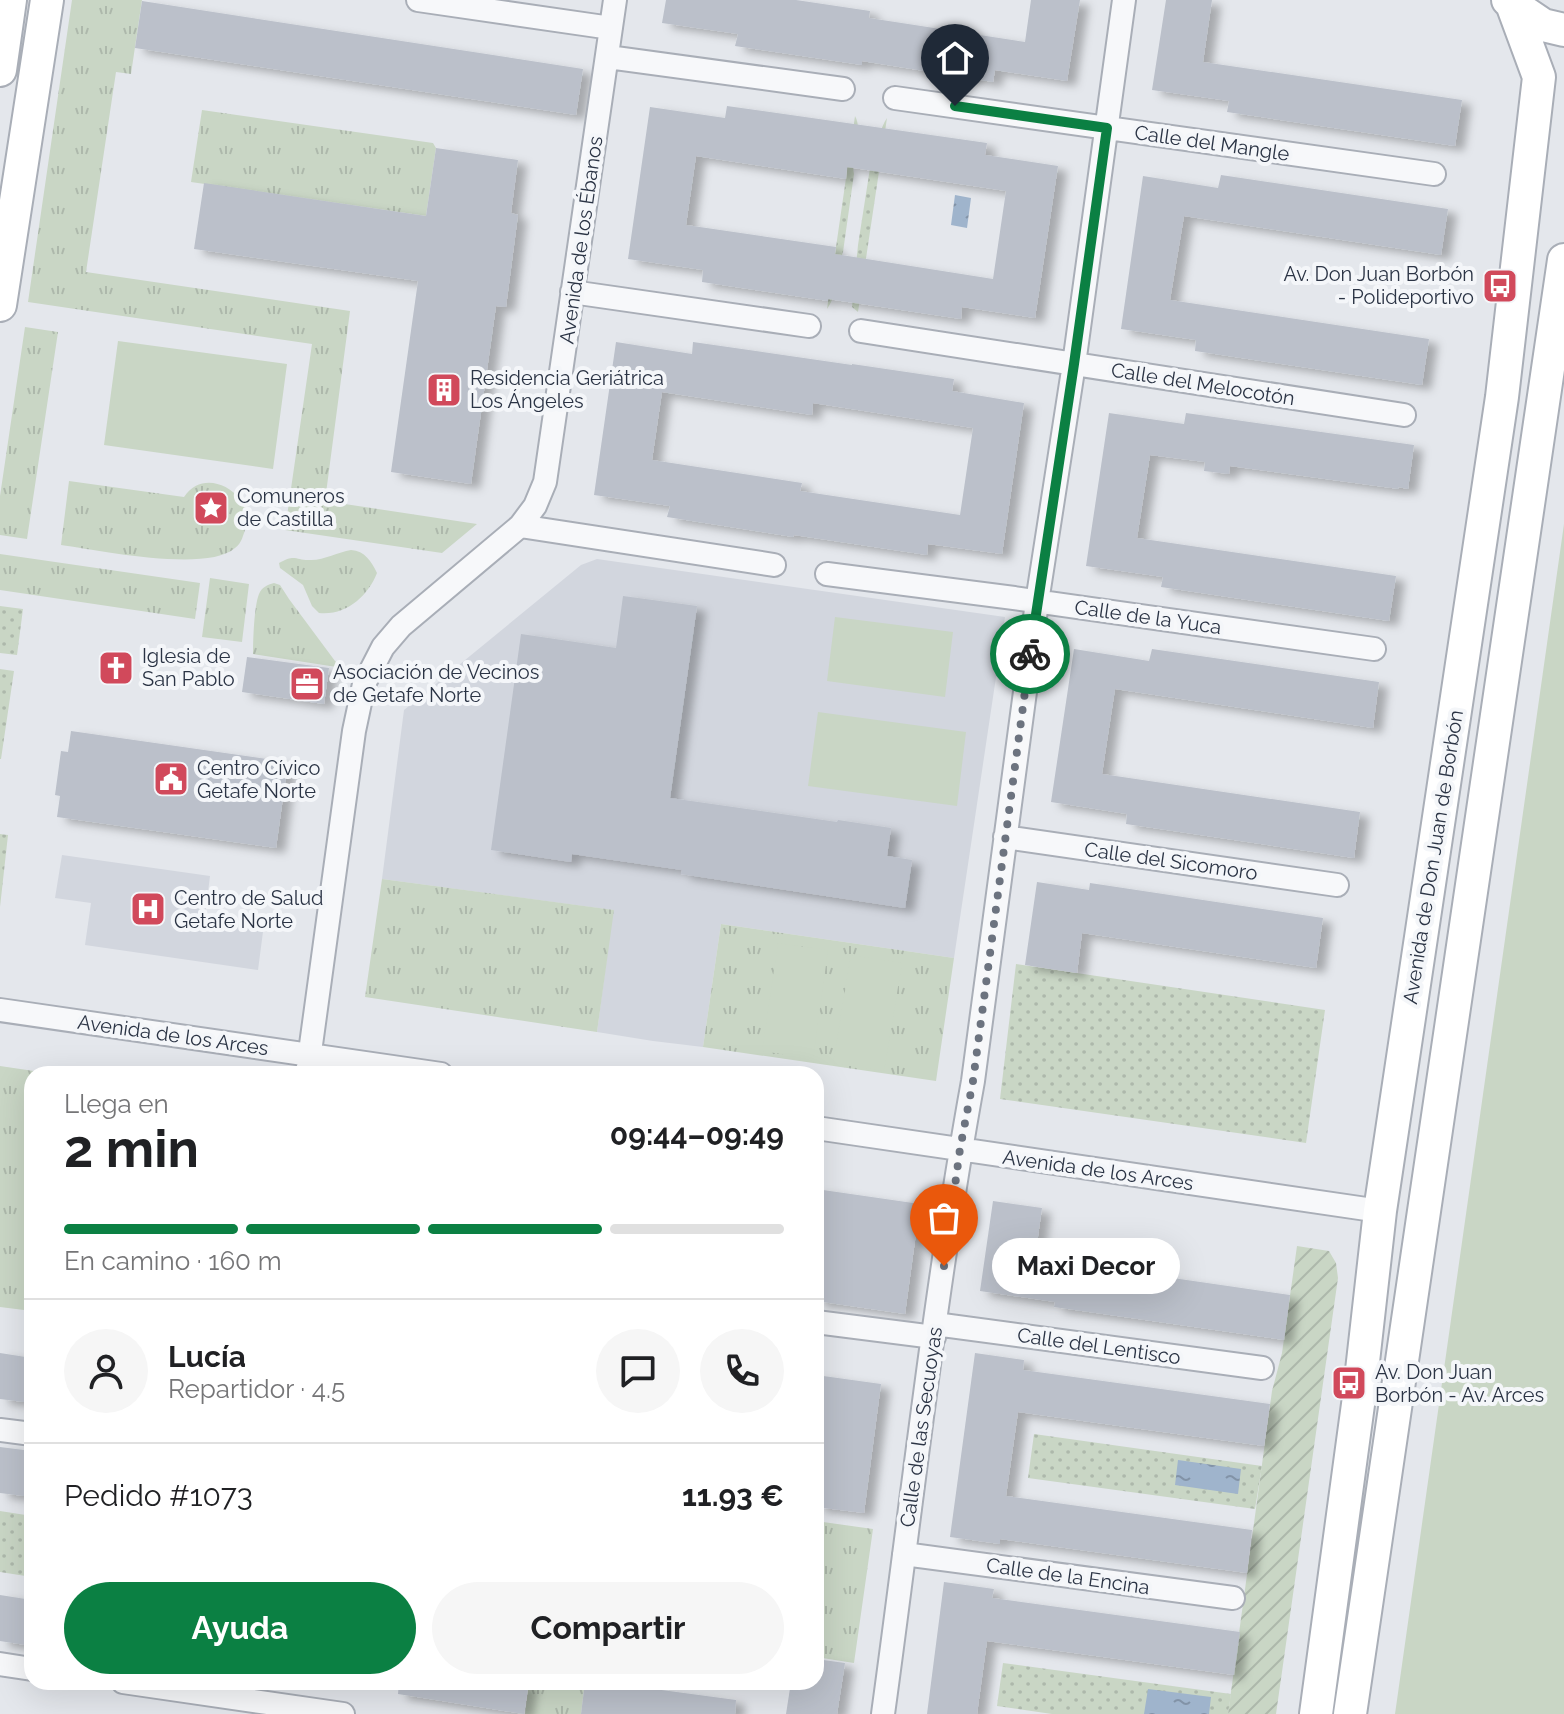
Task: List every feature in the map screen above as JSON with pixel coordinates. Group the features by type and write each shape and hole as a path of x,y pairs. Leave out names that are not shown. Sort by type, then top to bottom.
{"street":[{"path":"1,53 10,0"},
{"path":"0,305 47,0"},
{"path":"418,0 611,28"},
{"name":"Avenida de los Ébanos","path":"308,1064 354,731 364,684 383,647 401,626 520,526 535,506 545,482 615,0"},
{"name":"Calle de las Secuoyas","path":"883,1714 934,1330 973,1081 1037,602 1074,364 1124,0"},
{"path":"1510,2 1543,25 1564,30"},
{"name":"Avenida de Don Juan de Borbón","path":"1316,1714 1359,1397 1380,1211 1502,397 1539,77 1510,2"},
{"path":"608,57 843,89"},
{"name":"Calle del Mangle","path":"895,98 1434,174"},
{"name":"Avenida de Don Juan de Borbón","path":"1350,1714 1564,260"},
{"path":"572,292 809,326"},
{"name":"Calle del Melocotón","path":"861,331 1404,415"},
{"path":"520,526 774,565"},
{"name":"Calle de la Yuca","path":"827,574 1374,649"},
{"name":"Calle del Sicomoro","path":"1005,837 1337,885"},
{"name":"Avenida de los Arces","path":"0,1010 308,1064 335,1066"},
{"name":"Avenida de los Arces","path":"824,1129 1380,1211"},
{"name":"Calle del Lentisco","path":"824,1323 934,1330 1262,1368"},
{"path":"0,1430 24,1433"},
{"name":"Calle de la Encina","path":"904,1554 1233,1598"},
{"path":"0,1664 24,1668"},
{"path":"175,1690 343,1714"}],"shaded area":[{"path":"597,559 1005,617 954,958 721,924 703,1047 653,1041 597,1032 613,910 382,879 404,710 581,565"},
{"name":"Centro de Salud Getafe Norte","path":"62,855 210,876 205,916 264,924 258,970 85,945 91,903 55,898"}],"green space":[{"path":"72,0 142,0 131,74 116,72 86,272 350,311 325,501 477,524 442,553 285,530 312,344 28,302"},
{"path":"202,110 433,143 436,148 426,216 191,182"},
{"path":"855,116 858,137 843,252 827,309"},
{"path":"887,118 858,312 852,307 858,245 873,149"},
{"path":"25,327 58,332 27,539 0,535 0,496"},
{"path":"118,341 287,364 273,469 104,445"},
{"path":"69,481 184,497 197,486 212,483 234,493 249,516 237,546 221,555 201,559 151,558 61,545"},
{"path":"1564,524 1564,1714 1395,1714"},
{"path":"351,550 367,557 377,573 362,597 338,611 319,613 312,606 303,585 280,568 279,563 289,558 316,560"},
{"path":"0,554 200,583 195,619 0,590"},
{"path":"210,578 249,584 242,642 202,637"},
{"path":"274,583 280,585 343,668 253,654 257,599 263,588"},
{"path":"0,606 23,609 17,655 0,653"},
{"path":"835,617 953,632 945,697 827,681"},
{"path":"0,669 14,671 1,759 0,759"},
{"path":"818,712 966,732 957,806 808,786"},
{"path":"0,834 8,835 0,907"},
{"path":"382,879 614,910 597,1032 365,997"},
{"path":"721,924 954,958 936,1081 703,1047"},
{"path":"778,943 828,950 813,1059 762,1051"},
{"path":"851,955 902,963 884,1071 833,1063"},
{"path":"1016,964 1325,1010 1306,1143 1000,1099"},
{"path":"0,1066 24,1070 24,1310 0,1307"},
{"path":"1297,1246 1329,1251 1336,1263 1338,1278 1276,1714 1228,1714 1272,1391 1282,1353"},
{"path":"1034,1434 1262,1466 1255,1509 1028,1478"},
{"path":"0,1511 24,1515 24,1576 0,1572"},
{"path":"824,1522 873,1529 854,1663 824,1658"},
{"path":"1003,1663 1231,1694 1228,1714 1052,1714 997,1706"},
{"path":"528,1690 584,1690 581,1714 525,1714"}],"water":[{"path":"955,195 971,198 967,228 951,225"},
{"path":"1178,1460 1241,1469 1238,1494 1175,1485"},
{"path":"1148,1689 1211,1697 1209,1714 1144,1714"}],"building":[{"path":"666,0 796,0 870,11 869,18 1025,42 1031,0 1080,0 1067,81 995,70 993,82 862,61 862,65 735,46 738,34 662,23"},
{"path":"1166,0 1212,0 1203,62 1462,100 1455,146 1227,112 1229,101 1152,90"},
{"path":"142,1 583,69 576,115 135,48"},
{"path":"727,106 987,143 985,155 1058,166 1035,318 962,307 961,319 828,301 702,282 703,270 628,259 650,107 725,118","holes":["696,156 846,179 847,167 1006,191 993,279 835,254 836,247 686,225"]},
{"name":"Residencia Geriátrica Los Ángeles","path":"436,148 518,160 511,213 518,215 506,307 496,306 471,484 391,472 418,281 194,249 204,183 426,216"},
{"path":"1221,175 1448,209 1441,255 1184,216 1170,300 1429,339 1422,385 1195,351 1196,340 1121,329 1143,176 1218,188"},
{"path":"616,342 692,354 693,342 954,379 952,391 1024,403 1002,554 928,544 927,555 793,537 667,517 670,506 594,495","holes":["662,392 812,415 813,403 973,428 960,515 800,491 802,483 652,460"]},
{"path":"1109,413 1184,424 1186,413 1414,445 1408,489 1230,466 1229,474 1204,471 1205,462 1150,455 1137,538 1396,576 1389,621 1161,587 1163,577 1086,566"},
{"path":"623,596 697,606 670,798 891,828 887,856 912,860 905,908 572,854 571,862 491,850 521,634 616,648"},
{"path":"1074,649 1149,661 1152,649 1379,682 1373,728 1115,689 1102,774 1360,812 1354,858 1126,824 1127,814 1051,802"},
{"path":"247,657 329,668 324,704 242,692"},
{"name":"Centro Cívico Getafe Norte","path":"71,731 288,762 276,848 57,817 60,796 55,795 61,751 68,752"},
{"path":"1037,882 1089,890 1090,883 1323,918 1316,968 1082,933 1077,973 1025,965"},
{"path":"824,1190 920,1204 905,1314 824,1302"},
{"path":"993,1201 1042,1208 1035,1258 1290,1295 1284,1340 1054,1307 1055,1302 980,1291"},
{"path":"0,1353 24,1357 24,1402 0,1399"},
{"path":"975,1353 1024,1360 1023,1370 1270,1404 1264,1446 1018,1412 1006,1496 1252,1530 1247,1573 1000,1539 1000,1544 950,1537"},
{"path":"824,1376 881,1384 864,1513 824,1508"},
{"path":"0,1447 24,1450 24,1496 0,1493"},
{"path":"944,1582 994,1589 992,1598 1240,1632 1234,1675 987,1641 977,1714 927,1714"},
{"path":"0,1595 24,1599 24,1645 0,1641"},
{"path":"824,1660 845,1663 837,1714 786,1714 790,1690 824,1690"},
{"path":"398,1690 528,1690 524,1714 398,1694"},
{"path":"584,1690 662,1690 736,1700 735,1714 581,1714"}],"way so far":[{"path":"944,1266 973,1081 1030,654"}],"place":[{"name":"Av. Don Juan Borbón - Polideportivo","path":"1500,286"},
{"name":"Residencia Geriátrica Los Ángeles","path":"444,390"},
{"name":"Comuneros de Castilla","path":"211,508"},
{"name":"Iglesia de San Pablo","path":"116,668"},
{"name":"Asociación de Vecinos de Getafe Norte","path":"307,684"},
{"name":"Centro Cívico Getafe Norte","path":"171,779"},
{"name":"Centro de Salud Getafe Norte","path":"148,909"},
{"name":"Maxi Decor","path":"944,1266"},
{"name":"Av. Don Juan Borbón - Av. Arces","path":"1349,1383"}],"route":[{"path":"955,106 1107,128 1030,654"}]}
